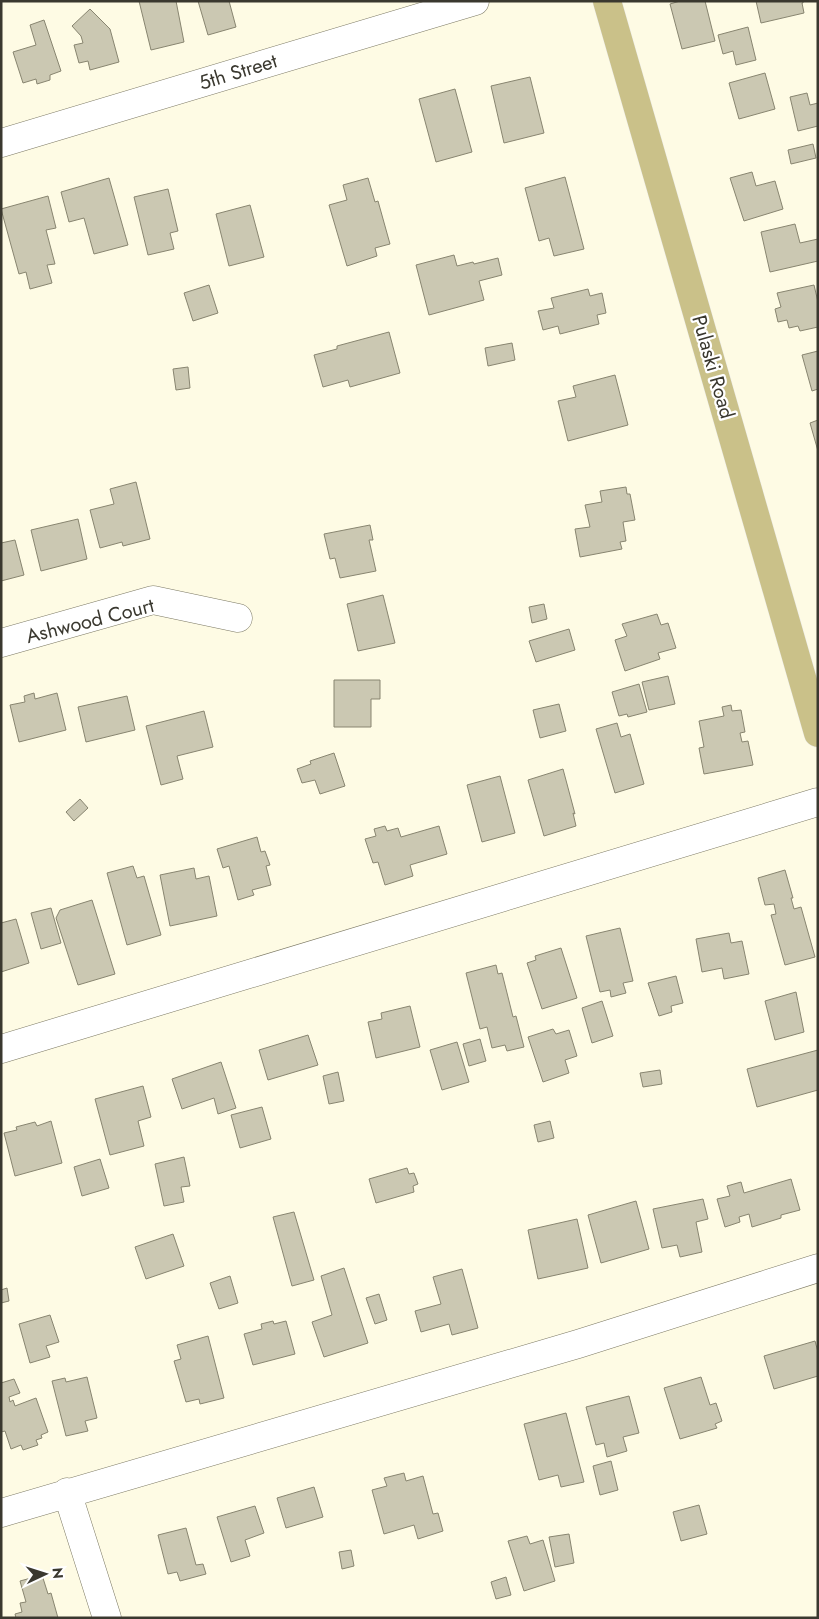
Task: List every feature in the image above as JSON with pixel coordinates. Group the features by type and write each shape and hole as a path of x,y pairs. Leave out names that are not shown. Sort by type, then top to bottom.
{"main road":[{"name":"Pulaski Road","path":"607,1 812,692 818,733"}],"street":[{"name":"5th Street","path":"1,143 475,1"},
{"name":"Ashwood Court","path":"1,643 153,600 238,618"},
{"path":"1,1048 818,802"},
{"path":"1,1513 67,1492 578,1344 818,1268"},
{"path":"67,1492 107,1618"}],"building":[{"path":"139,1 176,1 184,42 151,50"},
{"path":"198,1 229,1 236,27 208,35"},
{"path":"680,1 705,1 715,41 682,49 670,4"},
{"path":"756,1 803,1 804,13 761,23"},
{"path":"90,9 110,29 119,62 90,70 88,61 79,63 74,45 83,43 81,36 72,26"},
{"path":"44,20 61,71 50,75 50,80 37,84 36,79 23,83 13,52 36,45 30,25"},
{"path":"748,27 756,60 736,65 733,51 723,54 718,35"},
{"path":"765,73 775,109 739,119 729,83"},
{"path":"530,77 544,133 504,143 491,86"},
{"path":"455,89 472,152 436,162 419,99"},
{"path":"807,93 810,105 818,103 818,126 798,131 790,97"},
{"path":"813,144 816,158 791,164 788,150"},
{"path":"752,172 756,186 775,181 783,209 744,221 730,178"},
{"path":"565,177 584,249 554,256 549,238 539,241 525,188"},
{"path":"109,178 128,245 94,254 84,218 69,222 61,192"},
{"path":"368,178 375,202 378,201 390,244 375,248 377,256 347,266 329,205 347,200 343,185"},
{"path":"168,189 178,231 170,233 174,249 148,255 134,197"},
{"path":"48,196 56,228 46,230 55,264 47,265 52,283 30,289 26,272 19,274 1,209"},
{"path":"250,205 264,257 229,266 216,214"},
{"path":"795,224 800,243 818,239 818,261 770,272 761,232"},
{"path":"454,255 457,266 498,258 502,275 479,281 484,300 429,315 416,265"},
{"path":"209,285 218,313 193,321 184,293"},
{"path":"814,285 818,302 818,327 800,331 798,326 789,328 787,320 778,322 775,309 781,307 777,293"},
{"path":"588,289 590,296 602,293 606,313 597,315 599,324 560,334 558,326 543,330 538,311 554,308 551,298"},
{"path":"389,332 400,373 350,387 348,380 323,387 314,355 337,349 337,346"},
{"path":"512,343 515,360 488,366 485,348"},
{"path":"818,351 818,389 812,391 802,355"},
{"path":"188,367 190,388 176,390 173,369"},
{"path":"615,375 628,425 568,441 558,401 576,397 573,386"},
{"path":"818,420 818,451 810,423"},
{"path":"136,482 150,539 123,546 122,542 100,548 90,510 114,504 110,489"},
{"path":"626,487 627,494 630,494 635,520 623,522 626,541 620,542 622,549 580,557 575,529 590,527 585,505 602,502 600,491"},
{"path":"78,519 87,559 41,571 31,530"},
{"path":"370,525 373,540 369,540 376,571 340,578 335,558 330,559 324,534"},
{"path":"15,540 24,575 1,581 1,543"},
{"path":"383,595 395,643 358,651 347,604"},
{"path":"544,604 547,619 532,623 529,607"},
{"path":"657,614 661,625 668,623 676,648 658,653 660,659 625,671 615,640 627,636 622,624"},
{"path":"569,629 575,650 536,662 529,641"},
{"path":"668,676 675,704 649,710 642,682"},
{"path":"334,680 380,680 380,699 371,699 371,727 334,727"},
{"path":"639,684 647,712 628,717 627,714 619,716 612,692"},
{"path":"34,693 35,699 57,693 66,730 19,742 10,705 25,702 24,696"},
{"path":"127,696 135,730 86,742 78,707"},
{"path":"559,704 566,731 540,738 533,710"},
{"path":"731,705 732,711 741,710 745,732 740,733 742,742 748,741 753,765 704,774 699,748 704,747 699,721 724,716 722,707"},
{"path":"204,711 213,747 177,756 183,779 161,785 146,726"},
{"path":"617,723 621,737 630,734 644,784 615,793 596,729"},
{"path":"334,753 345,786 320,794 315,780 302,783 297,769 311,764 310,761"},
{"path":"563,769 575,814 573,813 576,826 544,836 528,780"},
{"path":"500,776 515,833 482,842 467,785"},
{"path":"80,799 88,808 74,821 66,812"},
{"path":"385,826 387,831 398,828 401,837 439,826 447,854 410,865 413,876 385,885 378,862 373,863 365,839 376,836 374,829"},
{"path":"257,837 261,852 265,851 270,865 266,866 271,885 252,890 254,895 238,900 229,866 223,868 217,849"},
{"path":"133,866 137,878 144,876 161,935 127,945 107,873"},
{"path":"194,868 196,879 209,876 217,916 170,926 160,875"},
{"path":"785,870 794,909 801,907 815,957 785,965 771,915 776,914 774,904 765,905 758,878"},
{"path":"92,900 115,974 78,985 56,918 60,910"},
{"path":"51,908 61,943 41,949 31,913"},
{"path":"16,919 29,963 1,972 1,923"},
{"path":"620,928 633,981 623,983 626,993 611,997 610,990 600,992 586,936"},
{"path":"729,933 731,943 742,941 749,974 724,979 722,968 702,972 696,939"},
{"path":"561,948 577,998 542,1009 527,963 536,960 535,956"},
{"path":"496,965 498,974 502,973 513,1017 516,1016 524,1047 507,1051 505,1045 492,1048 487,1027 480,1029 466,973"},
{"path":"676,976 683,1003 671,1006 672,1012 659,1016 648,983"},
{"path":"796,992 804,1032 775,1040 765,1001"},
{"path":"602,1001 613,1036 592,1043 582,1008"},
{"path":"410,1006 420,1047 376,1058 368,1022 382,1019 381,1013"},
{"path":"553,1029 556,1034 569,1030 577,1056 565,1060 569,1073 543,1082 528,1037"},
{"path":"308,1035 318,1065 268,1080 259,1050"},
{"path":"480,1039 486,1061 469,1066 463,1044"},
{"path":"457,1042 469,1082 442,1090 430,1050"},
{"path":"818,1050 818,1090 757,1107 747,1069"},
{"path":"221,1062 236,1108 218,1114 214,1098 182,1109 172,1079"},
{"path":"660,1070 662,1084 643,1087 640,1073"},
{"path":"338,1072 344,1101 329,1104 323,1076"},
{"path":"143,1086 151,1117 138,1121 144,1146 110,1155 95,1099"},
{"path":"262,1107 271,1139 240,1148 231,1115"},
{"path":"51,1121 62,1163 15,1176 4,1133 17,1130 16,1127 35,1122 37,1126"},
{"path":"550,1121 554,1138 538,1142 534,1125"},
{"path":"184,1157 190,1186 181,1187 184,1202 164,1206 155,1164"},
{"path":"100,1159 109,1188 82,1196 74,1167"},
{"path":"407,1168 409,1174 414,1173 418,1184 413,1186 414,1192 376,1203 369,1179"},
{"path":"791,1179 800,1210 781,1215 781,1218 752,1227 749,1214 739,1217 740,1222 725,1227 717,1199 730,1196 727,1186 741,1182 744,1193"},
{"path":"703,1199 708,1219 696,1222 702,1252 680,1257 677,1245 662,1248 653,1209"},
{"path":"636,1201 649,1249 601,1263 588,1215"},
{"path":"294,1212 314,1280 292,1286 273,1217"},
{"path":"577,1219 588,1268 538,1279 528,1230"},
{"path":"173,1234 184,1266 146,1279 135,1247"},
{"path":"344,1268 368,1343 324,1357 312,1322 332,1315 321,1276"},
{"path":"462,1269 478,1328 452,1335 449,1324 421,1332 415,1311 441,1304 433,1277"},
{"path":"230,1276 238,1303 219,1309 210,1283"},
{"path":"7,1288 9,1301 1,1303 1,1290"},
{"path":"379,1294 387,1320 375,1324 366,1298"},
{"path":"50,1315 59,1342 46,1346 50,1357 30,1363 19,1324"},
{"path":"273,1321 274,1324 286,1321 295,1354 253,1365 244,1334 262,1329 261,1324"},
{"path":"208,1336 224,1398 200,1404 199,1399 186,1402 174,1361 181,1359 177,1345"},
{"path":"815,1341 818,1352 818,1376 774,1389 764,1356"},
{"path":"87,1377 97,1418 85,1421 88,1431 66,1436 52,1381 65,1378 66,1382"},
{"path":"701,1377 710,1405 716,1403 722,1421 715,1424 717,1428 680,1439 664,1388"},
{"path":"14,1379 20,1393 9,1397 10,1402 13,1400 15,1406 36,1398 48,1432 41,1435 42,1438 36,1440 38,1445 23,1450 21,1445 11,1449 5,1431 1,1432 1,1383"},
{"path":"629,1396 639,1433 623,1437 627,1451 607,1457 604,1443 596,1445 586,1407"},
{"path":"566,1413 584,1482 561,1487 558,1475 539,1480 524,1424"},
{"path":"611,1461 618,1490 600,1495 593,1466"},
{"path":"404,1473 406,1481 423,1476 433,1514 438,1513 443,1531 418,1539 414,1525 384,1534 372,1490 387,1486 384,1478"},
{"path":"314,1487 323,1517 286,1528 277,1498"},
{"path":"699,1505 707,1534 681,1541 673,1512"},
{"path":"255,1506 264,1533 245,1540 250,1556 231,1562 217,1517"},
{"path":"186,1528 196,1565 203,1564 206,1574 180,1581 177,1572 168,1574 158,1535"},
{"path":"569,1534 574,1563 555,1567 549,1537"},
{"path":"527,1536 530,1544 543,1540 555,1581 524,1591 508,1541"},
{"path":"351,1550 354,1566 342,1569 339,1552"},
{"path":"42,1575 48,1594 51,1593 58,1618 16,1618 15,1614 22,1612 20,1603 26,1602 20,1581"},
{"path":"506,1577 511,1595 496,1599 491,1582"}]}
